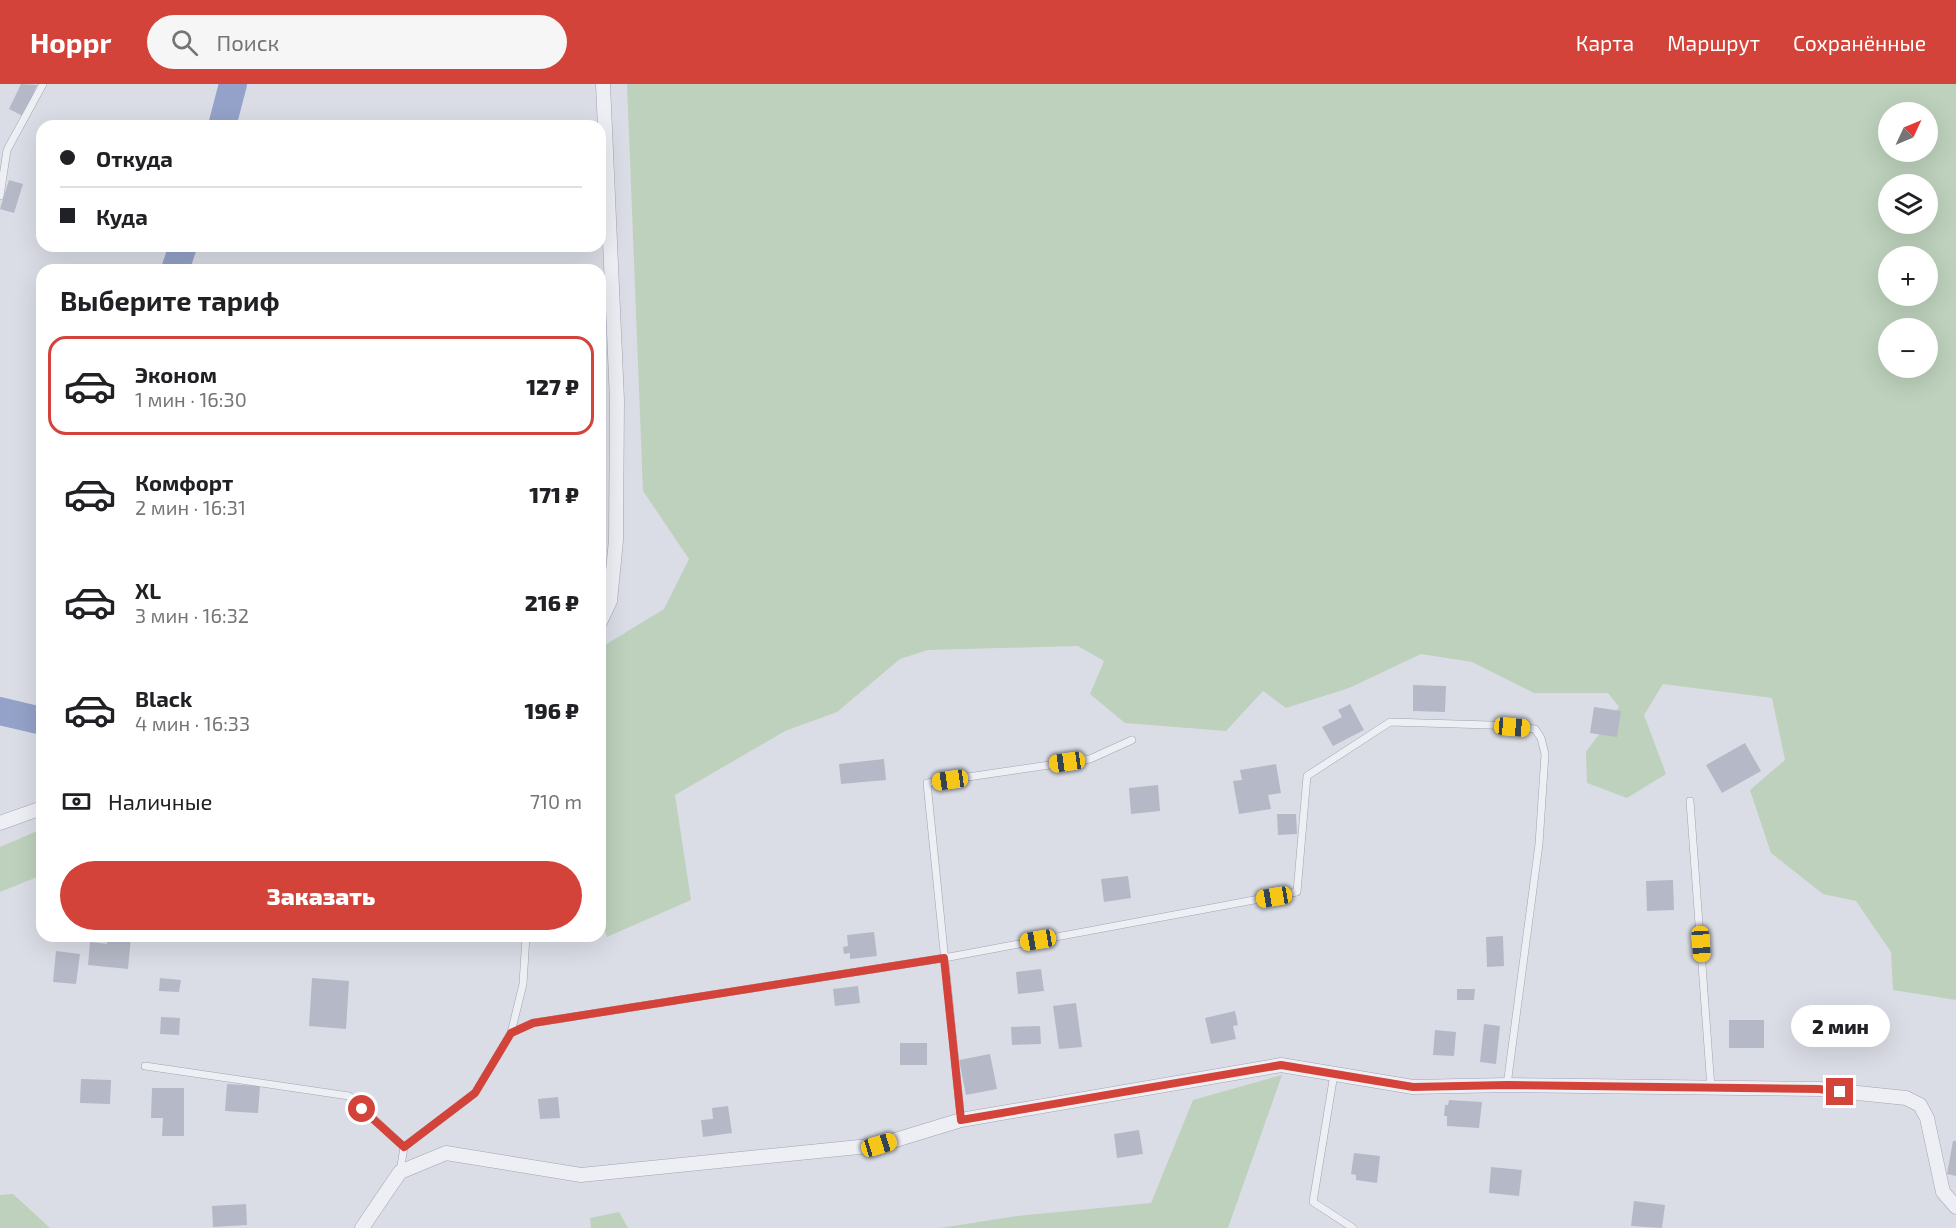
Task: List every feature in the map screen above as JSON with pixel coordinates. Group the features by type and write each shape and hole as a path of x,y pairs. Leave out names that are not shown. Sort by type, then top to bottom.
{"street":[{"path":"603,84 605,120"},
{"path":"606,152 617,400 616,528 610,601 606,609"},
{"path":"0,824 36,810"},
{"path":"362,1228 400,1172 446,1153 581,1175 879,1145 961,1120 1281,1065 1413,1087 1507,1085 1819,1089 1906,1098 1920,1105 1927,1118 1943,1192 1956,1207"}],"lane":[{"path":"0,196 7,150 43,84"},
{"path":"511,1033 533,1023 944,958 1298,892 1307,776 1390,722 1490,725 1535,729 1541,738 1545,754 1539,844 1507,1085"},
{"path":"961,1120 927,783 1090,759 1132,740"},
{"path":"1690,801 1711,1088"},
{"path":"400,1172 404,1147 475,1093 511,1033 523,984 526,942"},
{"path":"145,1066 349,1096 404,1147"},
{"path":"1334,1074 1313,1202 1353,1228"}],"green space":[{"path":"627,84 1956,84 1956,1000 1893,990 1891,952 1856,901 1823,894 1771,853 1750,790 1785,760 1772,698 1663,684 1644,715 1666,774 1627,798 1587,783 1586,752 1619,707 1608,693 1534,693 1472,662 1421,654 1349,688 1286,708 1263,691 1226,731 1125,723 1090,694 1104,661 1078,646 928,650 900,659 837,712 785,731 675,795 691,900 607,937 606,644 664,609 689,559 643,491"},
{"path":"36,832 36,877 0,892 0,847"},
{"path":"1282,1075 1228,1228 940,1228 1017,1216 1151,1203 1193,1100"},
{"path":"13,1194 49,1228 0,1228 0,1195"},
{"path":"619,1212 628,1228 591,1228 590,1218"}],"building":[{"path":"21,84 37,85 23,116 9,109"},
{"path":"9,180 23,184 14,213 0,209"},
{"path":"1413,685 1446,686 1445,712 1413,711"},
{"path":"1350,704 1364,730 1333,746 1322,727 1342,717 1338,710"},
{"path":"1594,707 1621,711 1617,737 1590,733"},
{"path":"1745,743 1761,771 1722,793 1706,765"},
{"path":"884,759 886,780 841,784 839,764"},
{"path":"1276,764 1281,793 1268,795 1271,809 1239,814 1233,781 1242,780 1240,770"},
{"path":"1158,785 1160,811 1131,814 1129,788"},
{"path":"1277,814 1296,814 1297,834 1278,835"},
{"path":"1128,876 1131,898 1104,902 1101,879"},
{"path":"1673,880 1674,910 1647,911 1646,881"},
{"path":"874,932 877,956 850,959 850,953 844,954 843,947 848,946 847,935"},
{"path":"1503,936 1504,966 1487,967 1486,937"},
{"path":"90,942 107,944 107,942 130,942 128,969 88,965"},
{"path":"56,951 80,954 76,984 53,982"},
{"path":"1041,969 1044,991 1018,994 1016,972"},
{"path":"160,978 181,980 179,992 159,991"},
{"path":"312,978 349,981 346,1029 309,1026"},
{"path":"858,986 860,1003 835,1006 833,989"},
{"path":"1457,989 1475,989 1474,1000 1457,1000"},
{"path":"1076,1003 1082,1047 1059,1049 1053,1006"},
{"path":"1235,1011 1238,1025 1233,1026 1236,1039 1211,1044 1205,1018"},
{"path":"161,1017 180,1018 179,1035 160,1034"},
{"path":"1729,1020 1764,1020 1764,1048 1729,1048"},
{"path":"1484,1024 1500,1026 1496,1064 1480,1062"},
{"path":"1040,1026 1041,1044 1012,1045 1011,1027"},
{"path":"1435,1030 1456,1032 1454,1056 1433,1055"},
{"path":"900,1043 927,1043 927,1065 900,1065"},
{"path":"990,1054 997,1089 966,1095 959,1060"},
{"path":"81,1079 111,1080 110,1104 80,1103"},
{"path":"227,1084 260,1086 258,1113 225,1111"},
{"path":"152,1088 184,1088 184,1136 162,1136 163,1118 151,1118"},
{"path":"558,1097 560,1118 540,1119 538,1099"},
{"path":"1449,1100 1482,1102 1479,1128 1447,1126 1447,1116 1444,1116 1445,1105 1448,1105"},
{"path":"728,1106 732,1133 703,1137 701,1120 713,1119 712,1108"},
{"path":"1139,1130 1143,1154 1117,1158 1114,1134"},
{"path":"1953,1141 1956,1141 1956,1176 1947,1174"},
{"path":"1354,1153 1380,1156 1377,1183 1356,1180 1356,1175 1351,1174"},
{"path":"1491,1167 1522,1170 1519,1196 1489,1193"},
{"path":"1634,1201 1665,1205 1662,1228 1631,1226"},
{"path":"246,1204 247,1225 213,1227 212,1206"}],"waterway":[{"path":"224,120 233,84"},
{"path":"177,264 181,252"},
{"path":"0,711 36,720"}],"route":[{"path":"362,1109 404,1147 475,1093 511,1033 533,1023 944,958 961,1120 1281,1065 1413,1087 1507,1085 1819,1089 1840,1092"}]}
